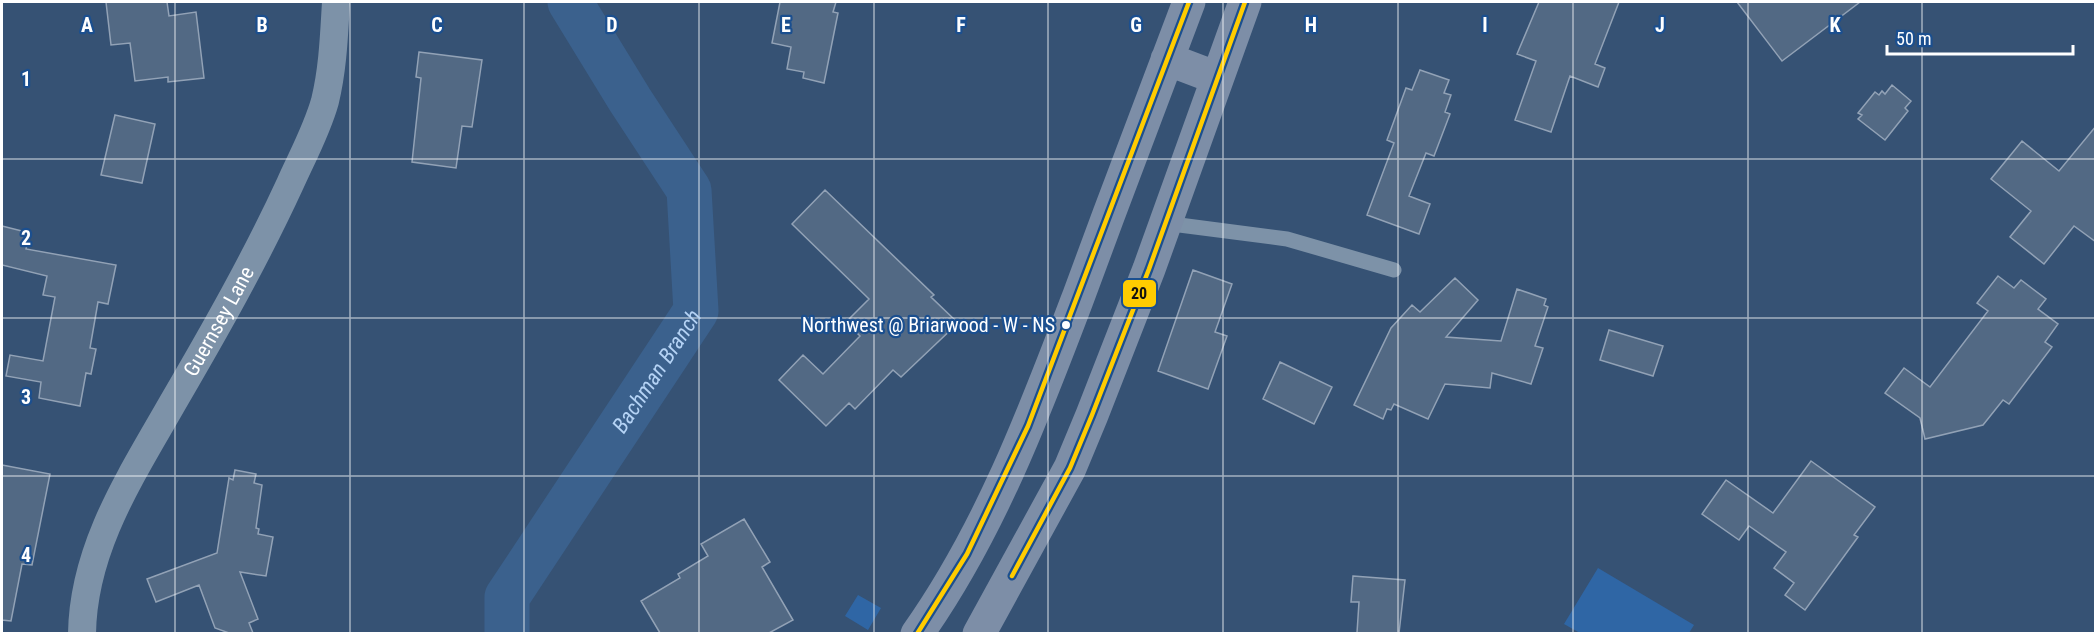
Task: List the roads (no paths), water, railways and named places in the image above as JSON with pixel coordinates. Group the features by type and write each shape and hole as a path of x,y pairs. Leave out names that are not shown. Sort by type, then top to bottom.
{"main road":[{"path":"917,633 961,565 1003,483 1047,383 1189,2"},
{"path":"979,633 1070,468 1149,269 1245,2"},
{"path":"1167,59 1217,78"}],"street":[{"name":"Guernsey Lane","path":"82,633 85,588 103,533 128,480 214,332 269,230 317,125 330,77 336,2"}],"lane":[{"path":"1164,223 1287,239 1394,270"}],"waterway":[{"name":"Bachman Branch","path":"507,634 507,597 696,311 689,190 570,2"}],"place":[{"name":"Northwest @ Briarwood - W - NS","path":"1066,325"}]}
